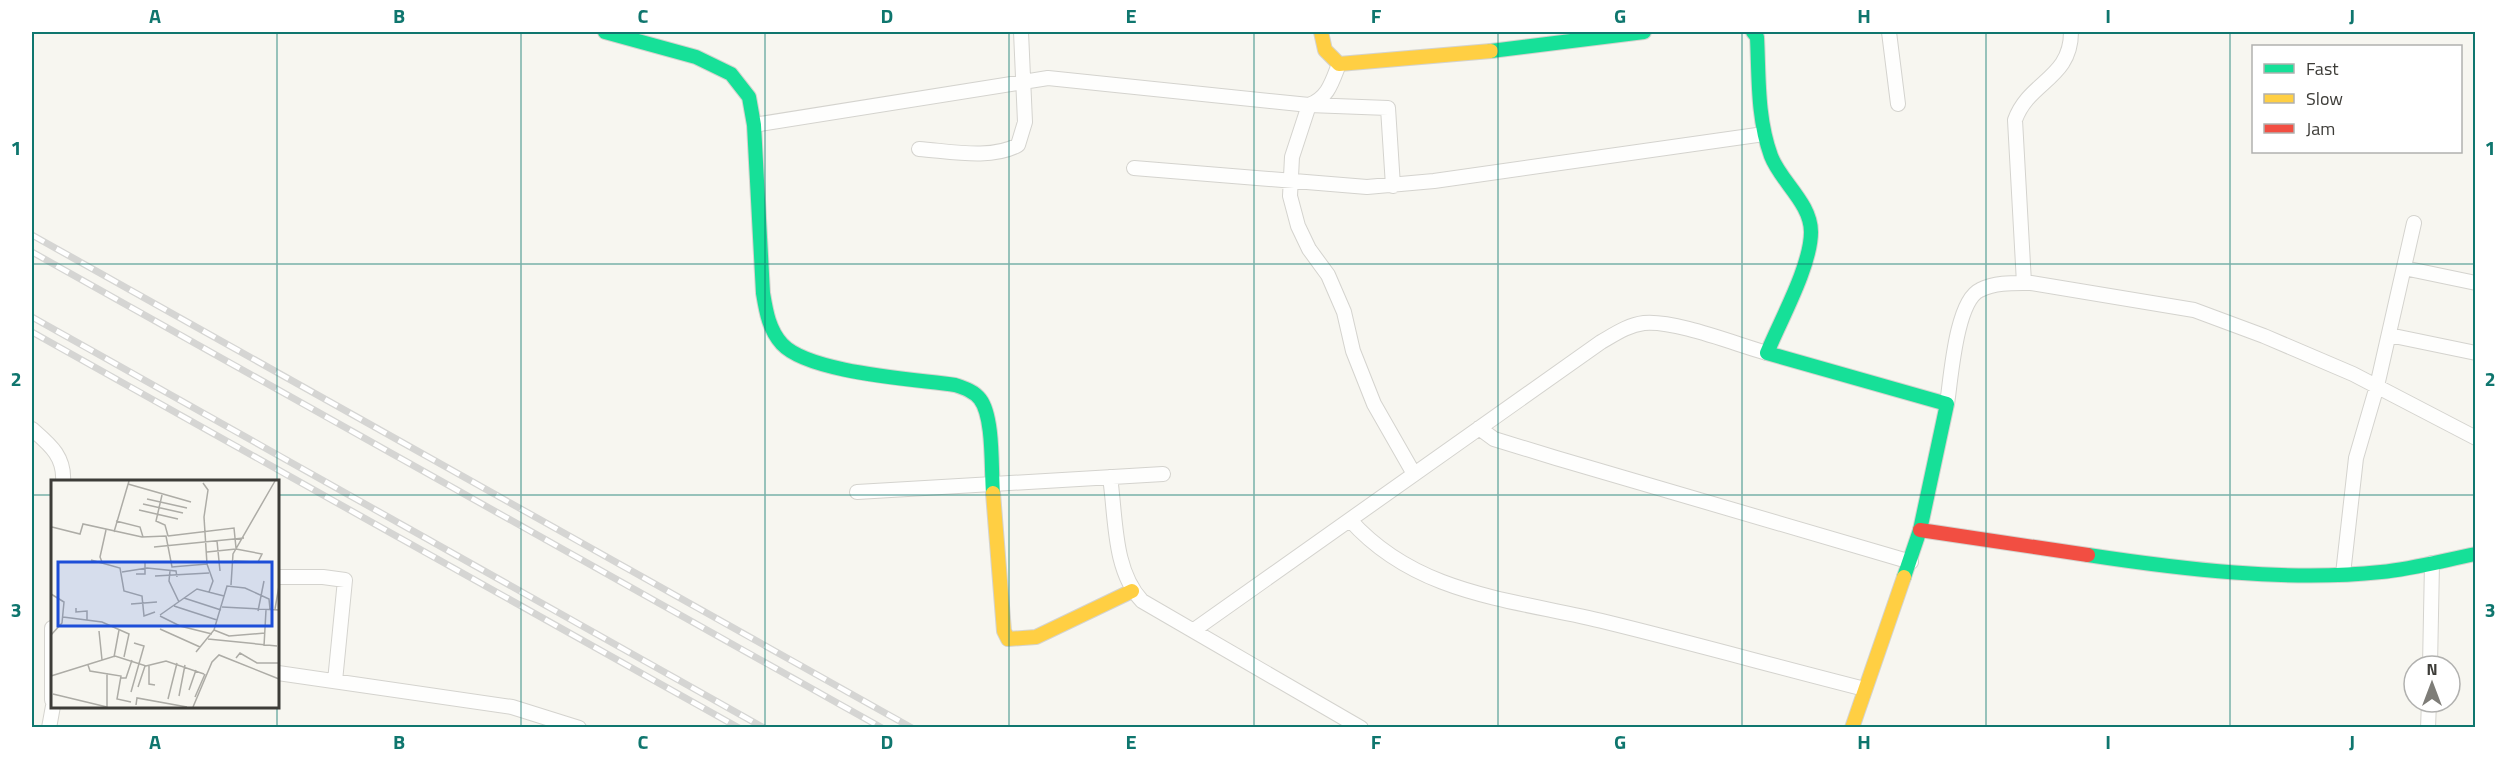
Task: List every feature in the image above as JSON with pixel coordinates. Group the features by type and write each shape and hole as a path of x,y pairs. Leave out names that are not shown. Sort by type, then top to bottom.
{"street":[{"path":"605,32 696,57 731,74 749,97 754,125 763,293 767,321 777,340 794,356 815,364 955,385 975,391 983,400 987,416 1001,604 1004,631 1008,639 1020,640 1036,637 1132,591"},
{"path":"919,149 992,152 1008,150 1018,145 1025,122 1021,32"},
{"path":"1321,32 1325,50 1339,64 1438,57 1644,32"},
{"path":"1753,32 1757,37 1764,134 1780,178 1809,216 1811,232 1807,251 1767,353"},
{"path":"1889,32 1898,104"},
{"path":"2024,283 2016,120 2020,106 2064,64 2071,45 2071,32"},
{"path":"1309,105 1319,101 1329,89 1339,64"},
{"path":"754,125 1048,78 1309,105 1388,108 1393,186"},
{"path":"1309,105 1292,157 1290,196 1298,226 1309,249 1328,275 1344,312 1353,351 1374,404 1414,474"},
{"path":"1134,168 1367,188 1764,134"},
{"path":"2343,574 2356,458 2377,386 2414,223"},
{"path":"2404,268 2475,283"},
{"path":"1852,728 1911,562 1947,404 1966,304 1979,290 2005,283 2024,283 2194,310 2264,336 2377,386 2475,438"},
{"path":"1194,630 1601,342 1631,326 1645,323 1665,324 1947,404"},
{"path":"2389,335 2475,353"},
{"path":"1479,428 1494,439 1911,562"},
{"path":"32,429 56,450 64,472 63,480"},
{"path":"857,492 1163,474"},
{"path":"1110,477 1122,567 1132,591 1142,601 1360,728"},
{"path":"1350,519 1365,536 1385,551 1441,583 1457,589 1603,621 1865,689"},
{"path":"1920,530 2156,565 2240,572 2343,574 2382,572 2475,554"},
{"path":"2430,654 2432,563"},
{"path":"279,578 323,577 345,580 335,681"},
{"path":"279,673 512,707 579,728"},
{"path":"49,728 53,708"}],"railway":[{"path":"32,235 912,728"},
{"path":"32,252 882,728"},
{"path":"32,317 764,728"},
{"path":"32,332 739,728"}],"traffic: fast":[{"path":"605,32 696,57 731,74 749,97 754,125 763,293 774,333 782,344 796,354 815,362 863,373 955,385 975,394 980,399 988,418 993,493"},
{"path":"1491,51 1644,32"},
{"path":"1753,32 1757,37 1759,97 1766,142 1776,166 1801,202 1810,221 1811,232 1810,246 1801,277 1767,353 1947,404 1920,530 1904,577"},
{"path":"2088,555 2197,569 2309,576 2393,571 2476,554"}],"traffic: slow":[{"path":"1321,32 1325,50 1339,64 1491,51"},
{"path":"993,493 1004,631 1008,639 1036,637 1132,591"},
{"path":"1852,728 1904,577"}],"traffic: jam":[{"path":"1920,530 2088,555"}]}
